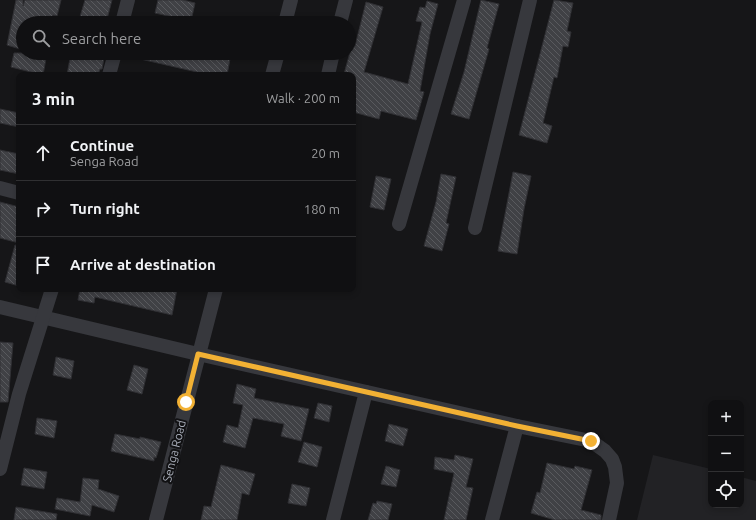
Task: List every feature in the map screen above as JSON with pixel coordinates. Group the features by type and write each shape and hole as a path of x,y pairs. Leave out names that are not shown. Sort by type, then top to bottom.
{"street":[{"path":"124,16 128,0"},
{"path":"287,16 291,0"},
{"path":"342,16 346,0"},
{"path":"399,224 464,0"},
{"path":"475,228 530,0"},
{"path":"110,72 112,60"},
{"path":"273,72 276,60"},
{"path":"329,72 331,60"},
{"path":"0,188 16,192"},
{"path":"0,469 6,424 32,352 51,292"},
{"name":"Senga Road","path":"156,520 215,292"},
{"path":"0,307 44,316 198,354 517,426 591,441 605,451 612,459 617,483 609,520"},
{"path":"332,520 366,392"},
{"path":"492,520 517,426"}],"shaded area":[{"path":"653,455 708,468 708,508 744,508 744,478 756,481 756,520 637,520"}],"building":[{"path":"16,0 23,0 23,6 25,0 61,0 57,16 16,16 16,48 7,45"},
{"path":"85,0 112,0 108,16 80,16"},
{"path":"158,0 183,0 195,3 192,16 168,16 155,13"},
{"path":"481,0 499,4 487,48 489,49 469,119 451,114 464,72"},
{"path":"554,0 573,3 567,31 571,32 568,47 563,46 557,78 554,77 543,123 552,126 547,143 519,135"},
{"path":"427,1 438,4 430,34 420,91 424,92 416,120 381,111 379,119 356,113 356,72 345,72 348,60 356,60 356,42 366,2 383,7 364,72 408,84 422,22 416,21 420,7 425,8"},
{"path":"14,53 16,53 16,60 46,60 44,72 31,72 11,67"},
{"path":"70,60 104,60 102,69 100,69 99,72 68,72"},
{"path":"145,60 230,60 228,72 197,72"},
{"path":"0,109 16,112 16,126 0,123"},
{"path":"0,150 16,153 16,173 0,170"},
{"path":"513,172 531,176 517,254 498,251"},
{"path":"441,174 456,177 446,223 449,224 442,251 424,246 436,202"},
{"path":"376,176 391,179 384,210 370,207"},
{"path":"0,202 16,206 16,242 0,238"},
{"path":"15,245 16,245 16,285 5,282"},
{"path":"79,292 176,292 172,315 95,297 94,303 78,300"},
{"path":"0,342 13,343 8,402 0,402"},
{"path":"56,357 74,361 71,379 53,375"},
{"path":"134,365 148,369 142,394 127,390"},
{"path":"237,384 256,389 254,398 309,409 301,441 281,436 284,424 253,418 245,448 223,442 227,425 238,428 243,405 233,403"},
{"path":"318,403 332,406 329,422 314,418"},
{"path":"37,418 57,421 54,438 35,434"},
{"path":"389,424 408,429 403,446 385,441"},
{"path":"115,434 140,439 140,437 161,442 156,458 154,457 154,461 111,451"},
{"path":"304,442 322,447 317,467 298,462"},
{"path":"455,455 473,459 466,487 473,488 466,520 444,520 454,473 434,469 435,457 454,460"},
{"path":"547,463 574,469 575,466 592,470 581,510 601,515 601,520 555,520 531,513 537,492 540,493"},
{"path":"221,465 255,474 249,495 242,493 237,520 201,520 204,506 211,507"},
{"path":"386,466 400,470 396,487 381,484"},
{"path":"24,468 47,472 44,489 21,485"},
{"path":"83,478 99,480 98,489 119,496 114,512 92,505 90,516 55,509 57,498 80,502"},
{"path":"292,484 310,488 306,506 288,503"},
{"path":"377,501 392,504 388,520 368,520 373,503 376,504"},
{"path":"16,507 57,514 56,520 14,520"}],"route":[{"path":"186,402 198,354 517,426 591,441"}]}
